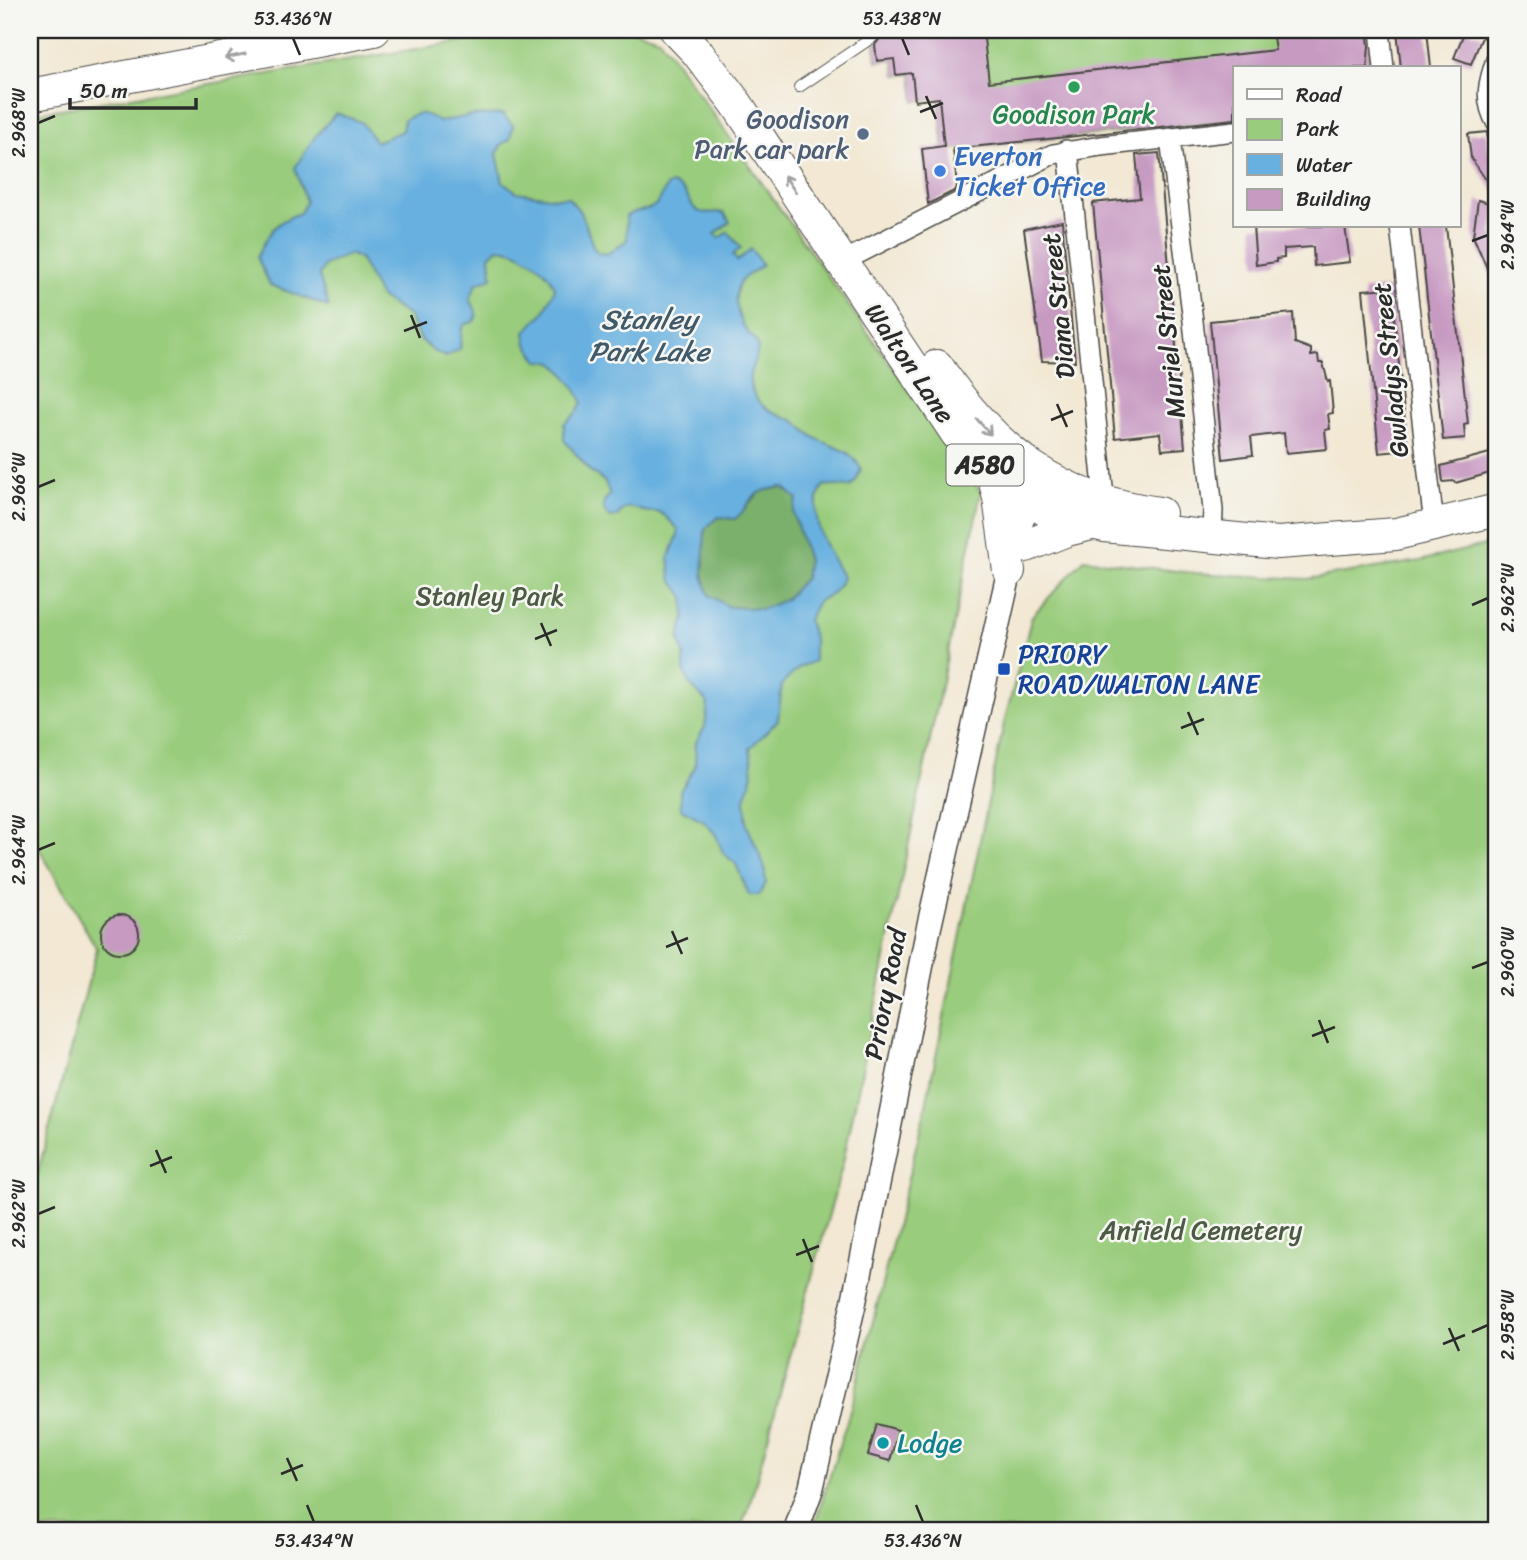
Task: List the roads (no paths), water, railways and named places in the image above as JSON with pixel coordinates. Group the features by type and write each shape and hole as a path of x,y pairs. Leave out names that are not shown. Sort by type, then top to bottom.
{"highway":[{"path":"30,74 257,30"},
{"path":"30,95 374,30"},
{"name":"Walton Lane","path":"676,30 697,52 976,418 1009,452 1027,466 1048,494"},
{"name":"Walton Lane","path":"707,30 762,102 957,434 993,475 1097,512 1212,528 1278,543 1396,534 1497,510"},
{"path":"993,475 1016,560 1097,512"},
{"name":"Walton Lane","path":"1212,528 1381,518 1497,492"}],"street":[{"path":"1380,30 1384,66"},
{"path":"1494,117 1487,95 1497,57"},
{"path":"851,257 1053,154 1066,150 1233,131"},
{"name":"Muriel Street","path":"1170,139 1193,321 1212,528"},
{"name":"Diana Street","path":"1066,150 1076,215 1103,487 1097,512"},
{"name":"Gwladys Street","path":"1401,228 1432,508"},
{"name":"Priory Road","path":"796,1530 811,1489 854,1302 928,931 1016,560 1048,494"}],"lane":[{"path":"799,87 873,37 876,30"}],"water":[{"name":"Stanley Park Lake","path":"336,113 361,122 376,142 402,131 404,120 418,114 430,116 439,122 469,116 502,114 513,125 510,139 501,145 497,154 503,182 517,192 556,198 568,197 582,214 598,253 607,254 627,240 626,216 654,206 671,184 683,191 696,210 724,213 730,222 715,234 720,238 728,232 741,248 733,255 737,261 751,249 762,265 740,282 736,296 740,318 756,342 758,350 750,374 752,390 765,407 793,420 821,441 846,452 861,469 850,487 824,485 818,496 816,508 820,533 843,578 833,594 818,601 808,620 814,641 814,661 800,667 782,684 778,720 750,748 753,774 745,799 747,825 764,865 766,883 759,895 749,895 736,864 723,853 716,835 704,821 681,809 680,791 695,767 696,742 705,727 708,703 690,685 684,670 684,654 679,638 685,618 684,597 671,579 669,557 678,529 661,513 628,507 618,516 611,518 604,509 604,501 610,495 605,482 590,471 564,440 564,424 576,413 582,403 581,399 560,369 551,362 539,361 527,344 525,332 544,312 555,289 552,281 540,267 524,256 498,248 490,256 492,278 477,283 470,299 476,311 476,318 462,328 460,349 446,357 433,351 420,339 409,316 380,297 360,259 349,254 325,265 319,275 329,307 270,285 257,257 273,229 300,213 306,202 295,168 314,138","holes":["783,487 797,499 793,513 808,560 805,578 785,600 762,609 729,607 709,595 703,575 705,529 718,517 735,519 753,497 765,491"]}],"place":[{"name":"Goodison Park","path":"1074,87"},
{"name":"Goodison Park car park","path":"863,134"},
{"name":"Everton Ticket Office","path":"940,171"},
{"name":"PRIORY ROAD/WALTON LANE","path":"1004,669"},
{"name":"Lodge","path":"883,1443"}],"park label":[{"name":"Stanley Park","path":"490,596"},
{"name":"Anfield Cemetery","path":"1201,1230"}]}
